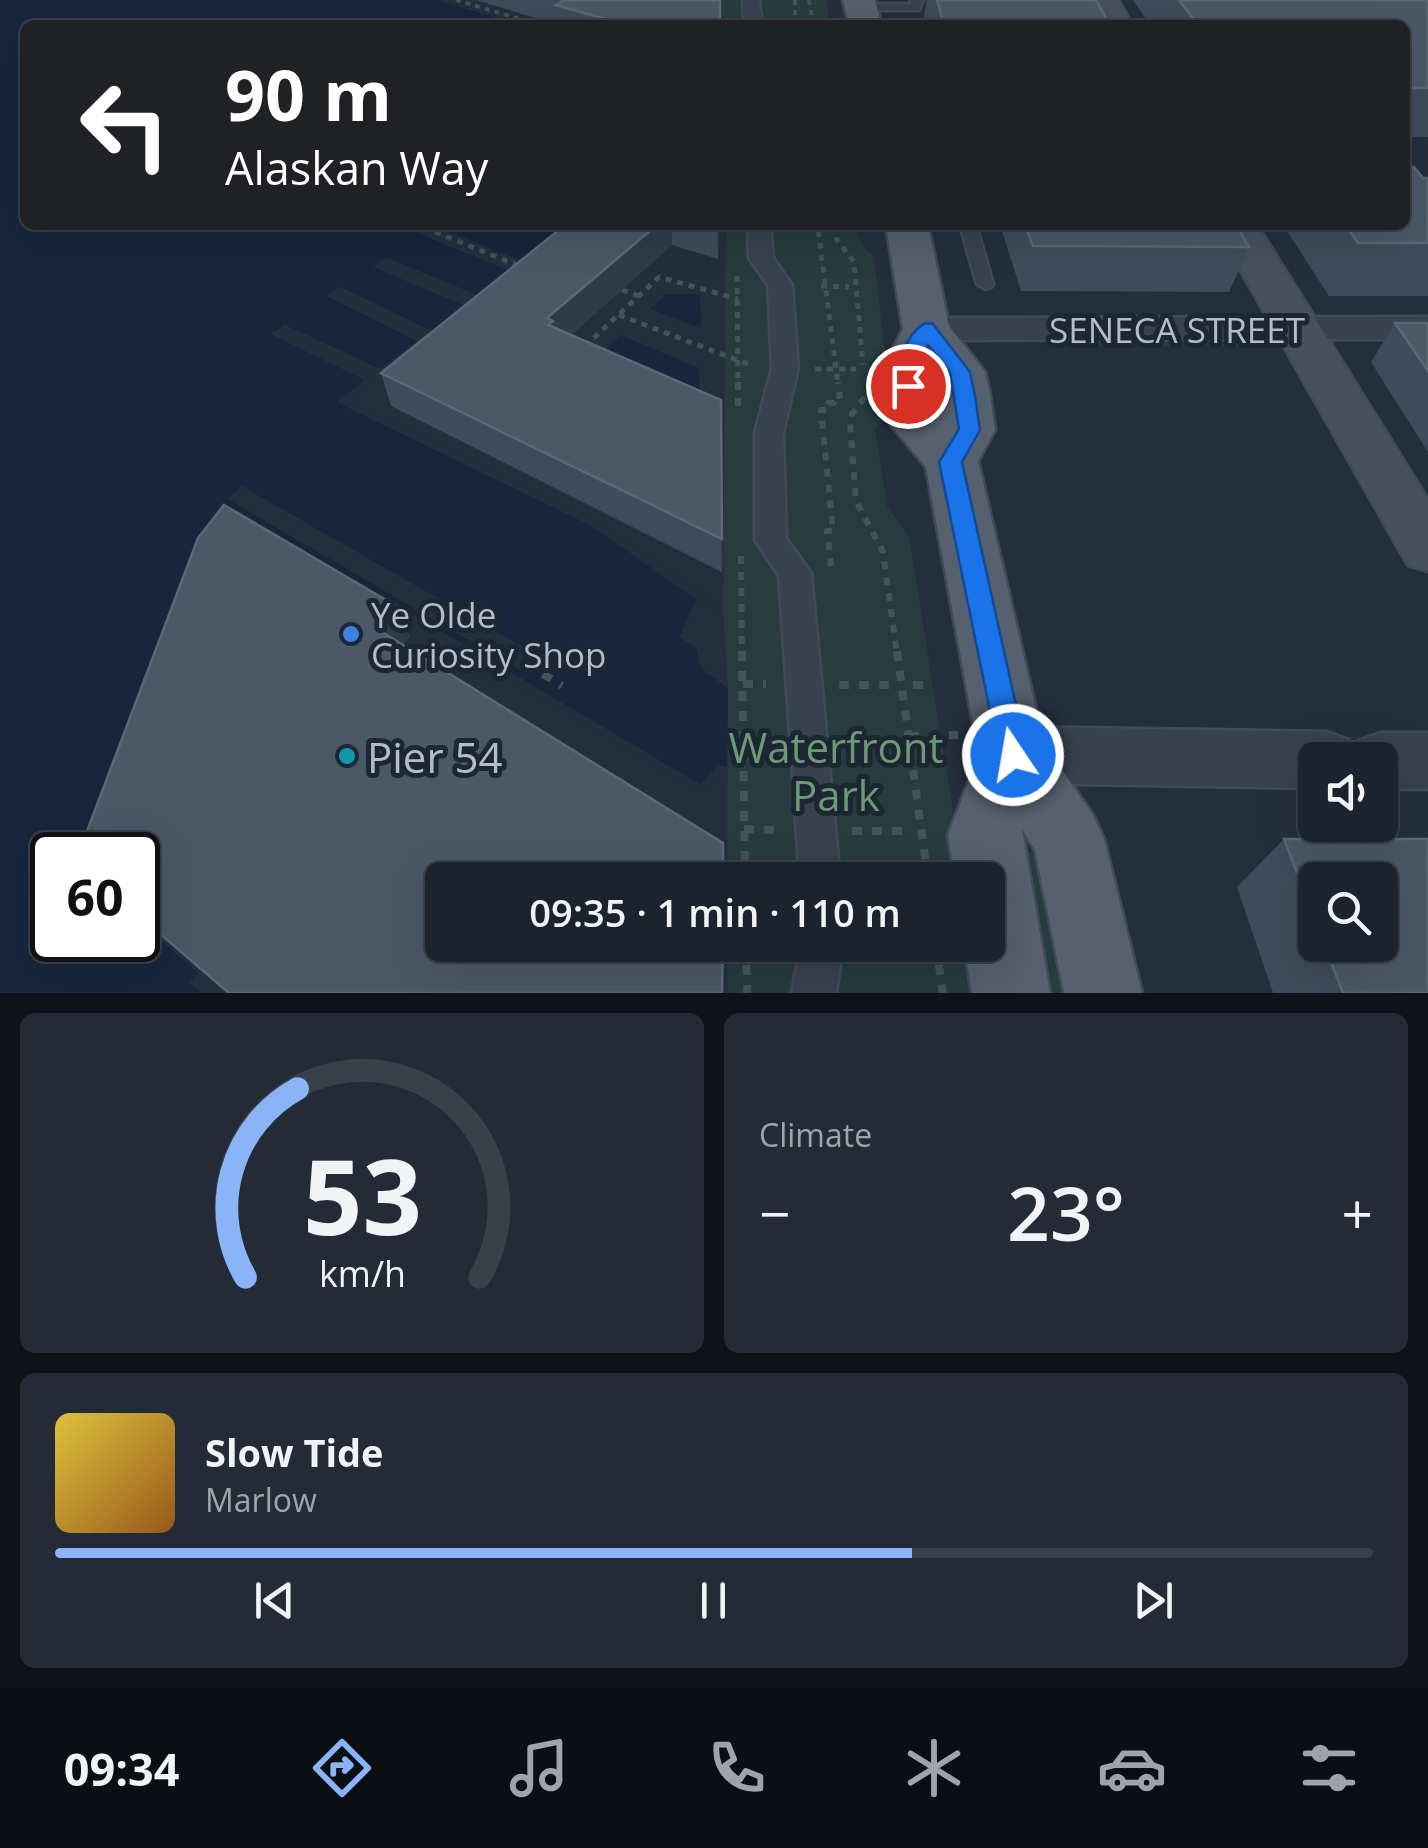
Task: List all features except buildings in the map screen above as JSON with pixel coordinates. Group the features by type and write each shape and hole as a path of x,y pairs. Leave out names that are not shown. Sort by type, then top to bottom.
{"main road":[{"path":"908,230 926,329 906,370 917,425 950,462 1013,755 1068,839 1103,993"},
{"path":"1239,230 1428,550"},
{"path":"1011,993 984,835 1013,755"}],"street":[{"path":"759,230 761,258 780,286 785,368 769,433 771,540 794,573 818,862"},
{"name":"SENECA STREET","path":"926,329 1428,328"},
{"path":"1013,755 1298,760"},
{"path":"1398,761 1428,762"},
{"path":"814,993 819,962"}],"lane":[{"path":"862,11 916,8 917,0"},
{"path":"969,230 984,284"}],"path":[{"path":"456,0 523,20"},
{"path":"818,230 840,396 834,396 834,403 828,403 828,410 822,410 833,531 828,531 832,573"},
{"path":"836,230 837,240 854,262 864,377"},
{"path":"435,232 526,268 512,280"},
{"path":"648,265 659,277 738,299"},
{"path":"583,348 659,277"},
{"path":"622,290 639,296"},
{"path":"618,315 738,363"},
{"path":"866,391 850,424 858,507 883,552 926,862"},
{"path":"526,664 562,686"},
{"path":"913,686 933,685"},
{"path":"910,736 941,736"},
{"path":"746,962 747,993"},
{"path":"938,962 943,993"}],"green space":[{"path":"720,0 826,0 829,20 722,20"},
{"name":"Waterfront Park","path":"726,230 858,230 861,244 874,257 891,407 875,430 887,506 909,537 961,862 727,862 728,696 723,619"},
{"path":"1065,341 1246,341 1249,346 1067,346"},
{"path":"1016,852 1044,852 1073,993 1043,993"},
{"path":"727,962 976,962 981,993 728,993"}],"water":[{"path":"0,0 437,0 503,20 20,20 20,230 422,230 419,232 509,270 477,295 387,258 374,267 464,305 431,331 340,287 327,296 418,341 380,369 285,325 271,334 367,381 338,403 592,526 723,619 727,767 718,765 702,786 248,517 230,514 204,528 108,807 86,832 30,832 30,962 160,962 160,939 198,973 189,982 201,993 0,993"},
{"path":"446,230 568,230 521,261"},
{"path":"666,294 700,294 701,328 650,309"},
{"path":"620,335 699,368 700,402 596,358"}],"pier":[{"path":"432,230 428,232 514,268 477,300 388,263 384,266 469,302 469,306 429,335 341,293 336,296 422,338 382,374 285,330 280,334 370,377 370,384 347,401 595,522 700,594 723,613 728,688 701,669 696,648 679,637 697,598 592,526 337,402 365,380 271,334 285,325 380,369 417,341 326,296 340,287 432,331 463,305 373,267 387,258 477,295 509,271 418,233"},
{"path":"432,230 443,230 521,261 581,230 521,266"},
{"path":"242,486 535,654 520,670 227,499"},
{"path":"230,514 248,517 701,785 718,765 727,767 727,772 720,771 705,789 699,790 246,521 112,809 92,832 86,832 108,807 204,528 215,518"}],"place":[{"name":"Ye Olde Curiosity Shop","path":"351,634"},
{"name":"Pier 54","path":"347,756"}],"route":[{"path":"908,386 906,370 926,329 960,372 965,396 969,430 950,462 1013,755"}]}
